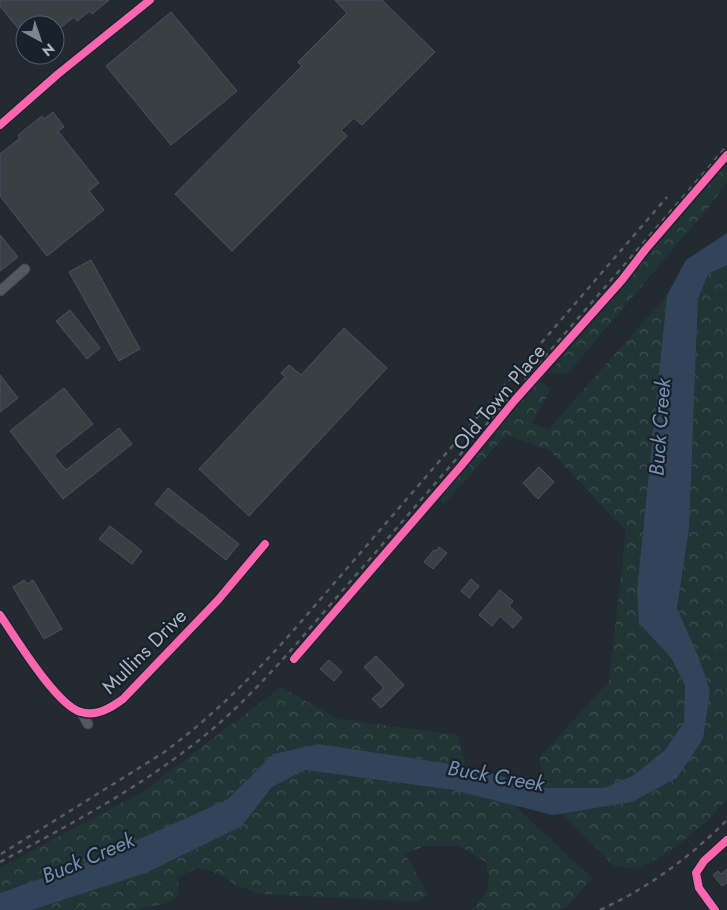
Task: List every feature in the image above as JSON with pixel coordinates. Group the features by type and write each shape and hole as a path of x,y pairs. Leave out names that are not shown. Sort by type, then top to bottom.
{"street":[{"path":"0,125 58,74 150,0"},
{"name":"Old Town Place","path":"294,659 461,466 509,407 622,280 727,155"},
{"path":"0,292 25,270"},
{"name":"Mullins Drive","path":"81,712 106,710 123,699 218,600 265,544"},
{"path":"0,615 58,695 74,710 81,712 88,724"},
{"path":"715,910 699,888 696,873 704,861 727,840"}],"green space":[{"path":"727,162 727,182 709,207 567,374 549,373"},
{"path":"727,265 727,799 707,821 674,848 639,869 614,866 561,813 632,802 677,778 703,739 699,658 677,608 689,530 698,299 708,274"},
{"path":"667,295 637,590 639,623 671,658 685,685 684,722 665,750 634,775 604,788 542,788 540,757 609,681 626,531 549,450 506,435 443,505 440,499 538,380 551,389 532,423 549,429"},
{"path":"281,687 338,719 458,735 465,766 318,744 273,754 228,799 91,861 0,893 0,868 142,792"},
{"path":"305,770 453,790 514,805 592,878 567,907 558,910 472,910 486,893 489,880 486,862 459,846 424,846 405,854 428,894 419,902 260,894 237,886 220,874 198,868 178,877 179,896 163,904 134,910 32,910 146,873 242,826 272,787"}],"water":[{"name":"Buck Creek","path":"727,233 727,265 708,274 698,299 689,530 677,608 699,658 710,691 703,739 677,778 632,802 553,815 453,790 305,770 272,787 242,826 146,873 32,910 0,910 0,893 91,861 228,799 273,754 318,744 465,766 542,788 604,788 634,775 665,750 684,722 685,685 671,658 639,623 637,590 667,295 686,260"}],"building":[{"path":"0,0 109,0 92,14 90,11 77,21 74,17 65,24 65,15 15,15 15,25 0,6"},
{"path":"335,0 382,0 435,52 362,125 354,118 341,130 347,136 232,251 175,194 302,66 298,62 347,13"},
{"path":"171,12 237,91 171,145 106,66"},
{"path":"53,112 64,127 58,131 99,183 89,191 104,210 47,256 0,196 0,154 20,138 18,135 42,116 44,119"},
{"path":"0,235 18,257 0,271"},
{"path":"91,260 140,349 119,361 69,272"},
{"path":"70,310 100,348 87,359 56,321"},
{"path":"344,328 387,368 249,516 199,469 285,377 281,373 289,365 301,375"},
{"path":"0,375 18,398 0,412"},
{"path":"64,388 93,424 54,455 66,470 119,428 132,444 63,499 10,431"},
{"path":"539,467 554,482 538,499 523,483"},
{"path":"168,488 239,544 226,560 155,504"},
{"path":"110,526 142,551 132,564 99,539"},
{"path":"439,547 447,553 433,569 424,562"},
{"path":"471,579 479,586 469,598 461,591"},
{"path":"24,580 27,584 33,580 62,629 44,639 13,587"},
{"path":"500,590 513,601 509,606 522,618 513,628 500,616 492,626 479,615"},
{"path":"376,656 404,685 381,708 372,699 384,688 364,667"},
{"path":"329,660 342,672 334,681 320,669"},
{"path":"727,869 727,883 722,886 713,875 718,871 721,874"}],"railway":[{"path":"0,862 81,818 160,769 209,732 242,702 292,649 727,146"},
{"path":"1,854 163,753 198,725 247,680 293,631 667,197"},
{"path":"600,910 635,892 667,871 698,847 727,820"}],"cycle path":[{"path":"0,125 58,74 150,0"},
{"path":"294,659 461,466 515,400 622,280 645,250 727,155"},
{"path":"0,615 37,670 60,697 71,707 81,712 98,712 123,699 218,600 265,544"},
{"path":"715,910 699,888 696,873 704,861 727,840"}]}
